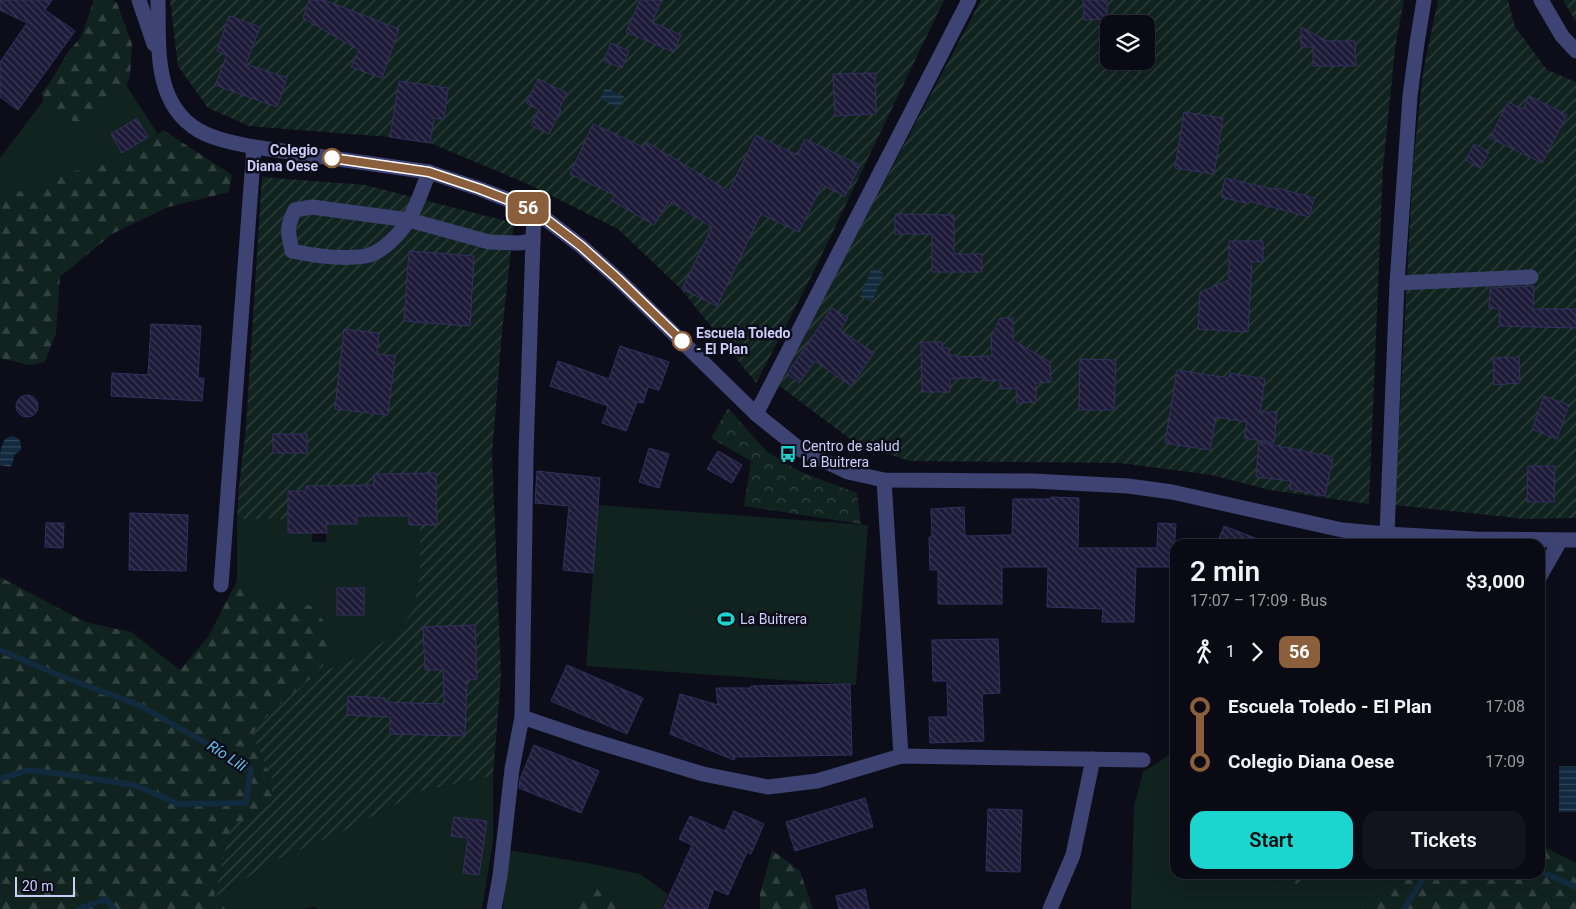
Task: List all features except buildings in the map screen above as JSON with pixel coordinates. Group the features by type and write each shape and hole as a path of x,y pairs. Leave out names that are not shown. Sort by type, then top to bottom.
{"street":[{"path":"139,0 160,60"},
{"path":"158,0 160,60 163,84 173,106 186,121 200,131 254,147 429,172 534,210 581,246 618,279 756,414 801,450 848,472 884,480 1032,481 1128,486 1172,492 1342,530 1476,539"},
{"path":"756,414 969,0"},
{"path":"1387,534 1397,283 1410,96 1424,0"},
{"path":"1541,0 1562,36 1576,51"},
{"path":"221,585 254,147"},
{"path":"429,172 409,220 387,246 367,256 338,257 310,255 292,251 288,234 289,222 295,210 312,207 409,220 489,242 519,243 533,241"},
{"path":"494,909 500,876 512,769 522,717 526,465 534,210"},
{"path":"1397,283 1531,277"},
{"path":"884,480 900,756"},
{"path":"1545,541 1576,540"},
{"path":"1545,567 1560,541"},
{"path":"522,717 702,774 768,787 817,781 900,756 1143,760"},
{"path":"1050,909 1073,855 1093,759"}],"green space":[{"path":"94,0 112,0 117,3 132,44 130,76 122,97 102,112 82,123 58,118 47,109 41,93 49,84 68,52 81,37"},
{"path":"170,0 944,0 811,277 756,383 681,289 618,229 530,185 430,143 390,137 249,126 208,108 178,66"},
{"path":"981,0 1404,0 1395,49 1383,168 1369,504 1270,490 1212,475 1120,463 909,461 854,442 777,384"},
{"path":"1438,0 1508,0 1515,27 1547,70 1576,82 1576,518 1525,519 1395,505 1413,165 1423,73"},
{"path":"1563,0 1576,0 1576,22"},
{"path":"126,85 158,134 134,155 66,173 0,199 0,158 44,100 47,109 82,123 102,112 122,97"},
{"path":"163,130 232,175 229,192 168,207 112,234 60,277 56,333 45,362 29,365 0,358 0,199 66,173 134,155"},
{"path":"262,177 365,185 514,223 502,332 492,454 501,675 493,776 421,791 342,832 278,859 214,897 231,825 252,817 272,802 272,780 252,734 272,711 315,675 352,660 392,637 412,612 420,576 420,525 436,473 374,474 374,516 357,513 356,486 306,486 306,491 288,519 237,519 246,427"},
{"path":"728,408 767,452 801,472 857,493 861,524 744,506 751,461 711,438"},
{"path":"409,501 409,525 420,525 420,576 412,612 392,637 352,660 315,675 329,659 310,606 264,596 237,581 237,519 288,519 312,533 312,542 326,542 326,524 357,524 357,513 389,516"},
{"name":"La Buitrera","path":"598,505 868,525 856,685 586,666"},
{"path":"0,577 85,622 131,632 180,670 208,637 237,581 264,596 311,606 326,624 329,659 315,675 272,711 252,734 272,780 272,802 252,817 231,826 214,897 226,909 0,909"},
{"path":"1170,754 1170,879 1274,879 1295,886 1302,879 1398,879 1393,886 1367,904 1365,909 1131,909 1134,806 1143,772"},
{"path":"493,776 493,841 482,909 318,909 314,907 303,909 226,909 214,897 278,859 342,832 421,791"},
{"path":"1545,848 1576,863 1576,909 1365,909 1367,904 1393,886 1398,879 1545,879"},
{"path":"508,850 588,863 640,874 668,894 662,909 503,909"},
{"path":"772,850 800,871 813,909 760,909 760,894"},
{"path":"1274,879 1302,879 1295,886"},
{"path":"599,882 612,887 615,891 619,899 618,909 578,909 578,898 582,890 593,883"}],"water":[{"path":"605,88 624,96 619,108 600,99"},
{"path":"872,268 884,273 872,302 860,297"},
{"path":"11,436 18,438 21,443 21,450 14,455 13,463 10,467 0,465 3,443"},
{"path":"1559,766 1576,766 1576,812 1559,812"}],"waterway":[{"name":"Río Lili","path":"0,650 58,675 139,705 251,769 246,803 179,804 134,785 29,770 0,779"},
{"name":"Río Lili","path":"1545,873 1576,887"},
{"name":"Río Lili","path":"1404,909 1423,879"},
{"name":"Río Lili","path":"79,909 106,899 114,909"}],"bus line":[{"name":"56","path":"332,158 429,172 534,210 581,246 682,341"}],"place":[{"name":"Colegio Diana Oese","path":"332,158"},
{"name":"Escuela Toledo - El Plan","path":"682,341"},
{"name":"Centro de salud La Buitrera","path":"788,454"},
{"name":"La Buitrera","path":"726,619"}]}
